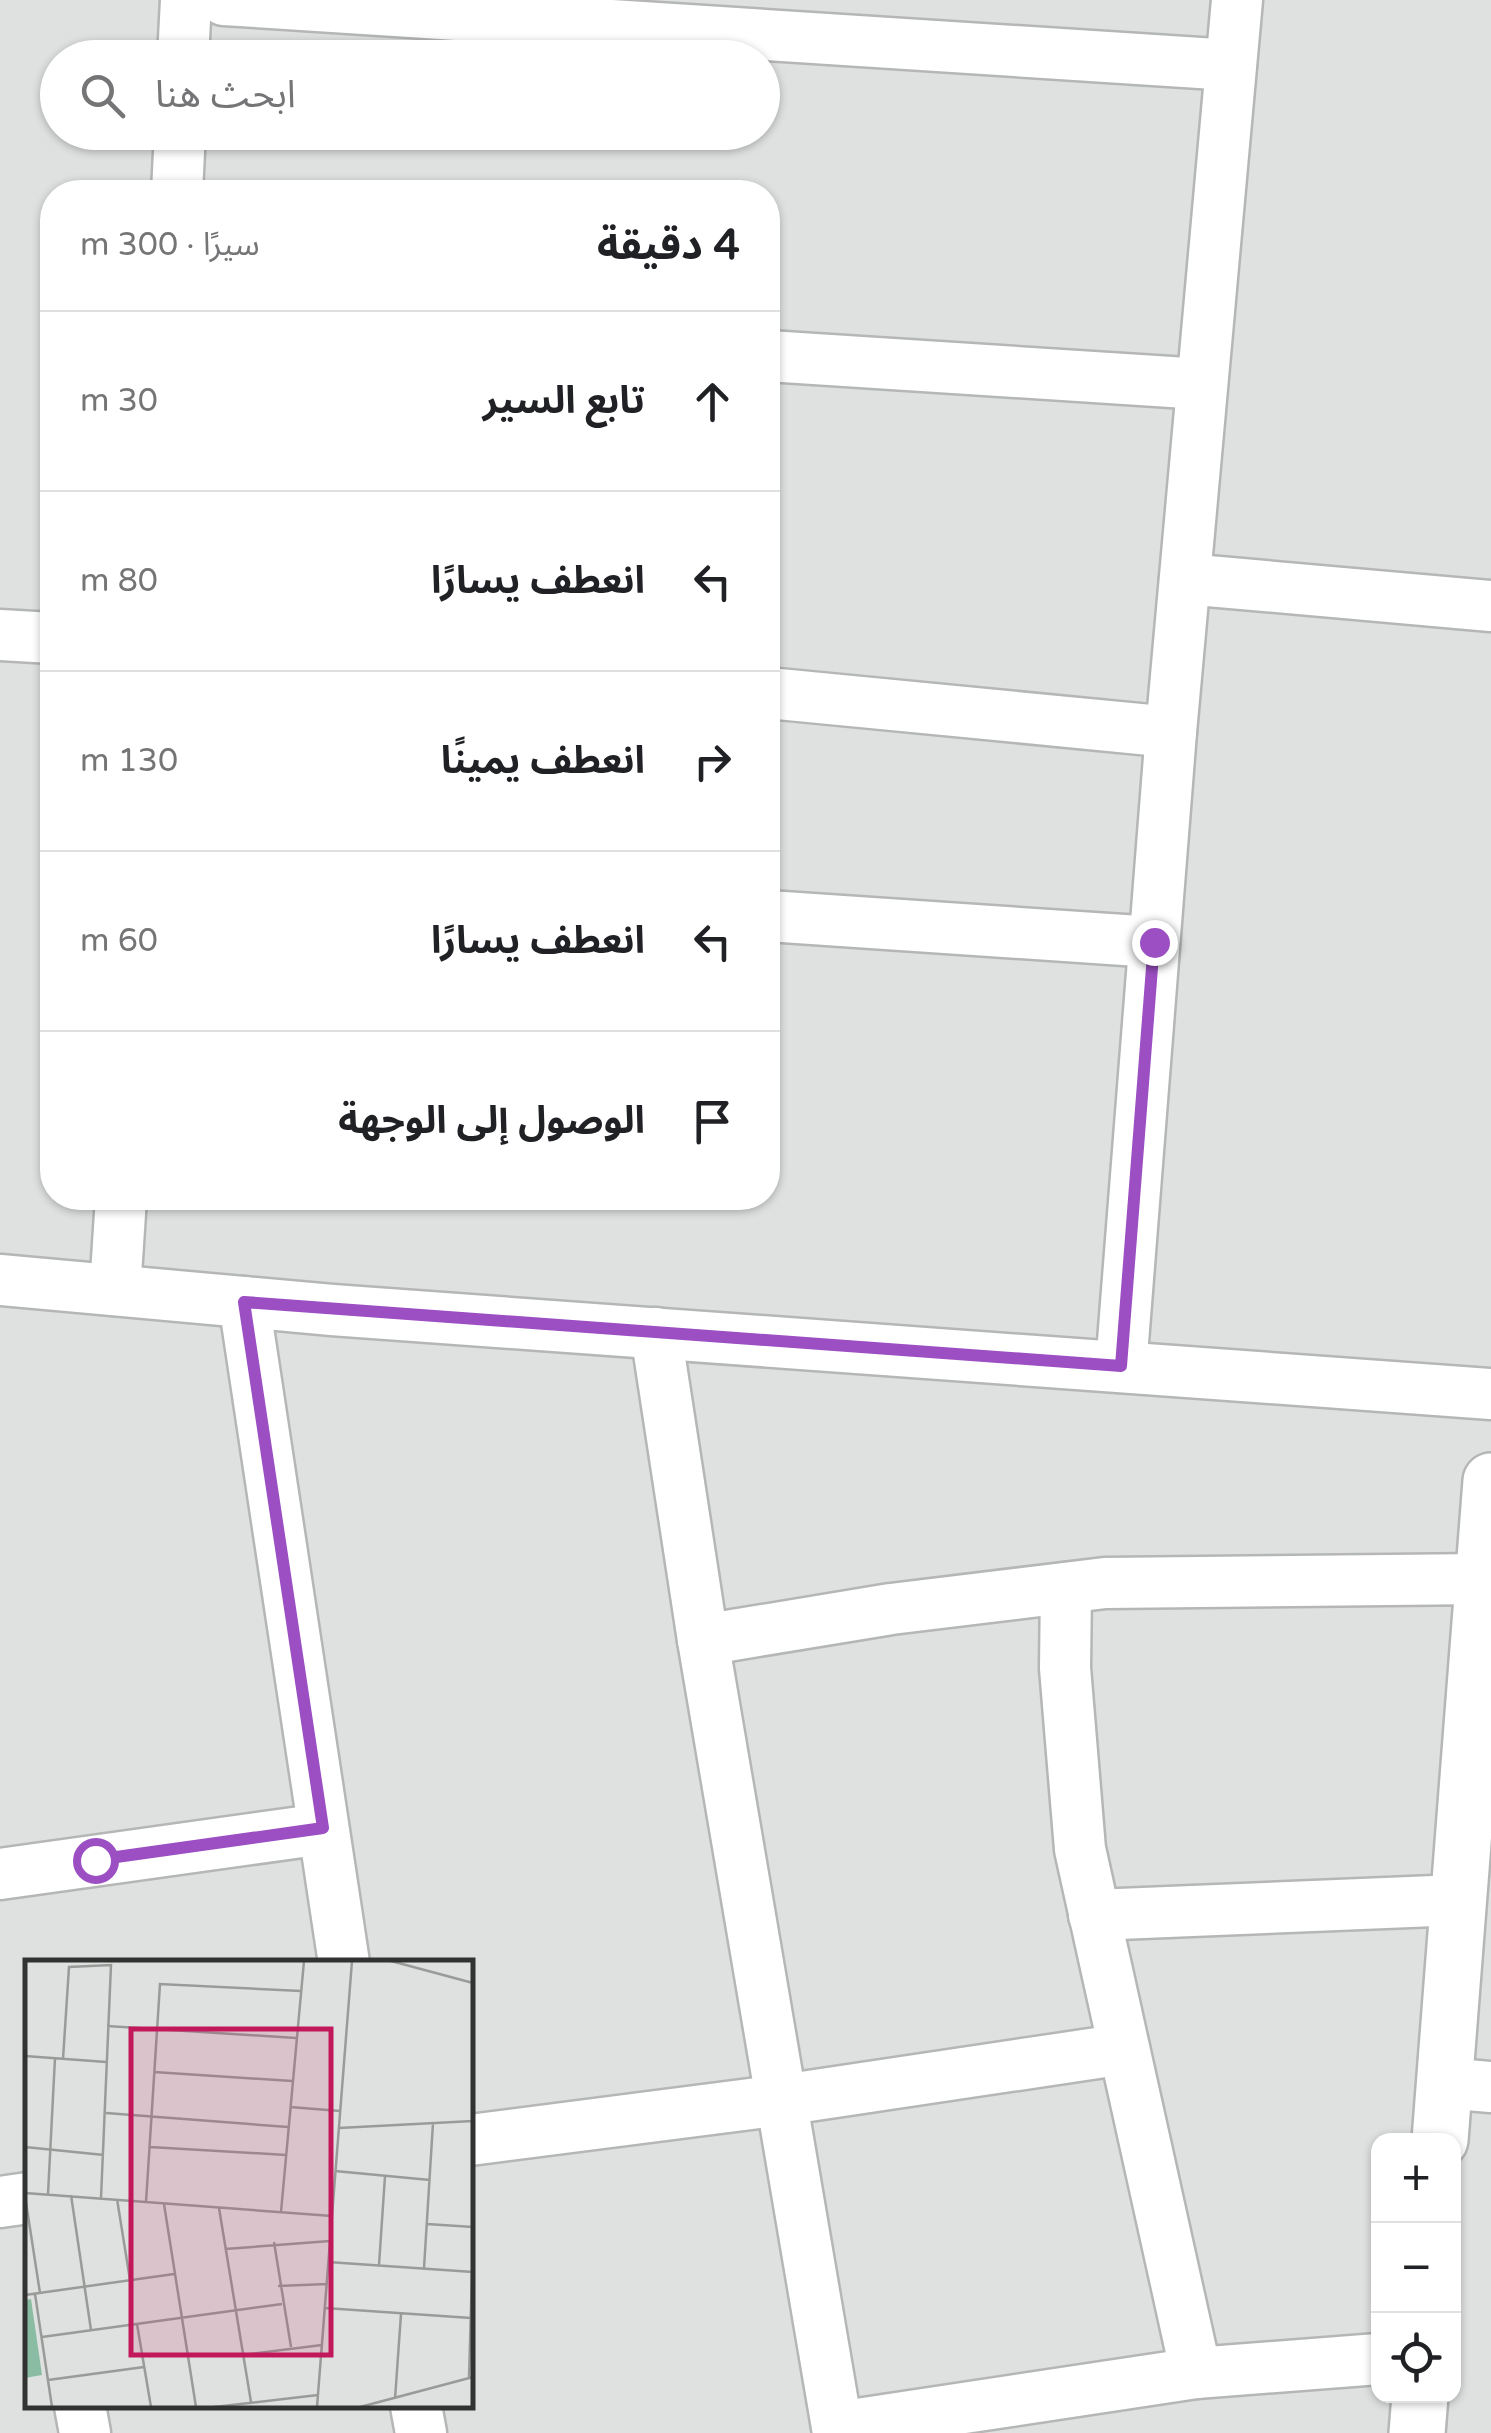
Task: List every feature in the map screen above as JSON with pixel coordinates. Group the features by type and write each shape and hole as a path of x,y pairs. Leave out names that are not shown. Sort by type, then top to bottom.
{"street":[{"path":"184,40 186,0"},
{"path":"224,0 1231,65"},
{"path":"1121,1366 1171,732 1236,0"},
{"path":"178,180 179,150"},
{"path":"780,357 1202,384"},
{"path":"1184,579 1491,606"},
{"path":"0,635 40,637"},
{"path":"780,694 1171,732"},
{"path":"780,917 1154,942"},
{"path":"115,1290 120,1210"},
{"path":"0,1280 244,1302 1491,1394"},
{"path":"244,1302 344,1960"},
{"path":"656,1333 838,2430 1196,2374 1371,2360"},
{"path":"1444,2133 1468,2085 1459,1900 1481,1736 1483,1579 1491,1480"},
{"path":"704,1640 892,1609 1105,1583 1483,1579"},
{"path":"1066,1588 1065,1668 1080,1848 1196,2374"},
{"path":"0,1874 323,1828"},
{"path":"1094,1915 1459,1900"},
{"path":"472,2140 782,2100 1124,2049"},
{"path":"0,2202 25,2198"},
{"path":"1417,2433 1419,2403"},
{"path":"80,2408 85,2433"},
{"path":"416,2408 421,2433"}],"route":[{"path":"95,1860 323,1828 244,1302 1121,1366 1154,942"}]}
